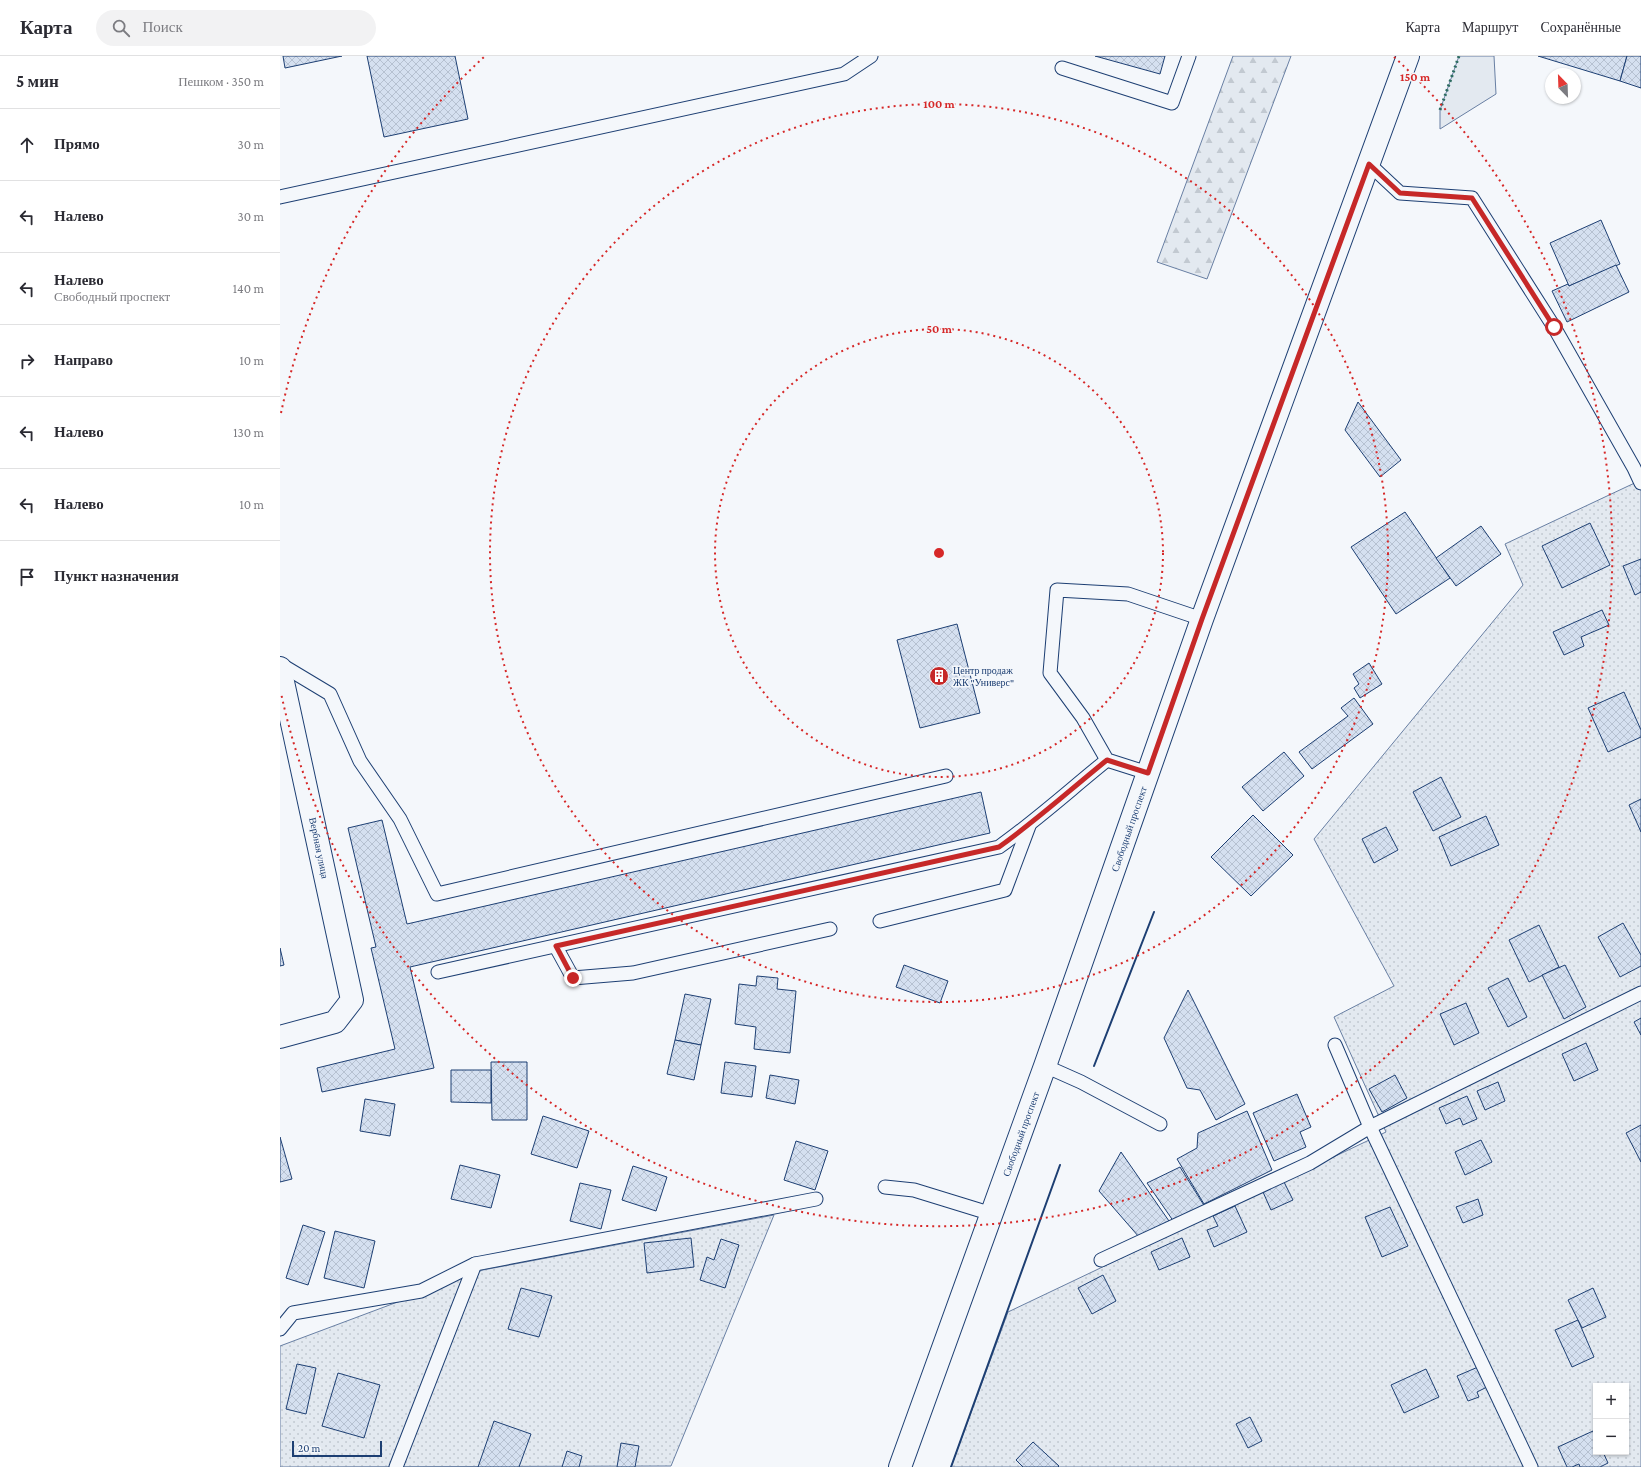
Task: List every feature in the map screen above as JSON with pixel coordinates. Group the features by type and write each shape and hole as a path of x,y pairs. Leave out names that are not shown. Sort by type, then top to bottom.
{"main road":[{"name":"Свободный проспект","path":"900,1467 1045,1066 1202,619 1408,56"},
{"name":"Вербная улица","path":"280,668 352,1000 335,1022 280,1037"}],"lane":[{"path":"280,196 844,74 871,56"},
{"path":"1062,68 1172,103 1189,56"},
{"path":"1369,164 1400,193 1472,198 1554,327 1638,467 1641,483"},
{"path":"1148,773 1107,760 1083,718 1050,673 1057,590 1128,594 1202,619"},
{"path":"280,664 330,694 360,761 400,819 437,894 946,776"},
{"path":"438,972 999,847 1029,826 1046,810 1107,760"},
{"path":"880,922 1005,890 1029,826"},
{"path":"556,946 573,978 633,973 830,929"},
{"path":"1101,1260 1310,1163 1370,1127 1641,993"},
{"path":"1335,1045 1370,1127 1531,1467"},
{"path":"1045,1066 1081,1082 1160,1124"},
{"path":"885,1187 914,1190 992,1214"},
{"path":"280,1329 294,1314 421,1291 474,1264 816,1199"},
{"path":"396,1467 474,1264"}],"green space":[{"path":"1233,56 1291,56 1207,279 1157,262"},
{"path":"1459,56 1494,56 1496,94 1440,129 1440,110"},
{"path":"1641,480 1641,1467 951,1467 1008,1312 1386,1132 1334,1017 1394,986 1314,839 1523,585 1505,544"},
{"path":"774,1215 671,1466 280,1467 280,1346 483,1270"}],"building":[{"path":"283,56 342,56 285,68"},
{"path":"367,56 455,56 468,119 384,137"},
{"path":"1095,56 1165,56 1160,74"},
{"path":"1538,56 1627,56 1620,81"},
{"path":"1627,56 1641,56 1641,88 1620,81"},
{"path":"1601,220 1620,264 1569,286 1550,243"},
{"path":"1616,265 1629,292 1567,322 1552,291 1568,284 1569,286"},
{"path":"1358,402 1401,460 1380,477 1345,430"},
{"path":"1405,512 1450,578 1396,614 1351,547"},
{"path":"1590,523 1610,565 1562,588 1542,546"},
{"path":"1481,526 1501,554 1456,586 1436,558"},
{"path":"1641,559 1641,592 1635,595 1623,566"},
{"path":"1602,610 1609,625 1581,637 1584,646 1564,655 1553,632"},
{"name":"Центр продаж ЖК \"Универс\"","path":"957,624 980,713 920,728 897,640"},
{"path":"1369,663 1382,684 1360,698 1354,688 1359,684 1353,674"},
{"path":"1624,692 1641,730 1641,737 1608,752 1588,708"},
{"path":"1354,698 1373,724 1312,769 1299,752 1348,716 1341,708"},
{"path":"1284,752 1304,776 1263,811 1242,787"},
{"path":"1441,777 1461,817 1433,831 1413,792"},
{"path":"981,792 990,833 410,967 434,1068 322,1092 317,1068 395,1049 371,948 376,947 348,828 382,820 407,924"},
{"path":"1641,799 1641,832 1629,805"},
{"path":"1253,815 1293,855 1251,896 1211,857"},
{"path":"1486,816 1499,845 1451,866 1439,837"},
{"path":"1386,827 1398,850 1374,863 1362,839"},
{"path":"1623,923 1641,955 1641,966 1620,977 1598,937"},
{"path":"1539,925 1559,967 1529,982 1509,940"},
{"path":"280,948 284,965 280,966"},
{"path":"904,965 948,981 940,1003 896,987"},
{"path":"1565,965 1586,1007 1564,1019 1542,975"},
{"path":"757,976 778,978 777,989 796,991 790,1053 754,1049 756,1027 735,1024 739,984 756,986"},
{"path":"1508,978 1527,1017 1508,1027 1488,988"},
{"path":"1188,990 1245,1104 1216,1120 1200,1090 1187,1088 1164,1038"},
{"path":"685,994 711,999 701,1045 675,1040"},
{"path":"1466,1003 1479,1033 1454,1045 1440,1014"},
{"path":"1641,1018 1641,1035 1634,1022"},
{"path":"675,1040 701,1045 694,1080 667,1074"},
{"path":"1586,1043 1598,1070 1574,1081 1562,1054"},
{"path":"491,1062 527,1062 527,1120 492,1120"},
{"path":"725,1062 756,1066 752,1097 721,1093"},
{"path":"451,1070 491,1070 491,1103 451,1102"},
{"path":"770,1075 799,1080 795,1104 766,1098"},
{"path":"1395,1075 1407,1098 1382,1112 1369,1089"},
{"path":"1498,1082 1505,1101 1485,1110 1477,1091"},
{"path":"1297,1094 1311,1127 1300,1132 1306,1147 1274,1161 1253,1113"},
{"path":"1467,1096 1477,1119 1463,1125 1460,1118 1446,1124 1439,1108"},
{"path":"365,1099 395,1104 390,1136 360,1131"},
{"path":"1247,1111 1272,1170 1204,1204 1177,1159 1197,1148 1198,1133"},
{"path":"543,1116 589,1131 577,1168 531,1154"},
{"path":"1641,1125 1641,1162 1626,1133"},
{"path":"280,1137 292,1179 280,1182"},
{"path":"1481,1140 1492,1162 1465,1175 1455,1152"},
{"path":"796,1141 828,1151 815,1190 784,1180"},
{"path":"1121,1152 1169,1221 1139,1237 1099,1191"},
{"path":"460,1165 500,1175 491,1208 451,1199"},
{"path":"633,1166 667,1177 656,1211 622,1200"},
{"path":"1180,1167 1205,1207 1174,1222 1147,1183"},
{"path":"1284,1182 1293,1200 1271,1210 1263,1192"},
{"path":"580,1183 611,1190 601,1229 570,1221"},
{"path":"1478,1199 1483,1215 1463,1223 1456,1207"},
{"path":"1235,1206 1247,1232 1214,1247 1207,1230 1218,1226 1213,1216"},
{"path":"1390,1207 1408,1246 1382,1257 1365,1217"},
{"path":"303,1225 325,1232 308,1285 286,1278"},
{"path":"335,1231 375,1241 364,1288 324,1278"},
{"path":"691,1238 694,1267 647,1273 644,1243"},
{"path":"1182,1238 1190,1257 1159,1270 1151,1252"},
{"path":"721,1239 739,1245 725,1288 700,1280 707,1257 714,1260"},
{"path":"1103,1275 1116,1301 1092,1314 1078,1288"},
{"path":"521,1288 552,1296 539,1337 508,1329"},
{"path":"1593,1288 1606,1317 1582,1328 1568,1300"},
{"path":"1578,1320 1594,1357 1572,1367 1555,1330"},
{"path":"297,1364 316,1368 306,1414 286,1409"},
{"path":"1478,1367 1487,1387 1477,1392 1479,1397 1468,1401 1457,1376"},
{"path":"1426,1369 1439,1397 1404,1413 1391,1385"},
{"path":"338,1373 380,1385 364,1438 322,1426"},
{"path":"1250,1417 1262,1441 1248,1448 1236,1424"},
{"path":"494,1421 531,1434 519,1467 478,1467"},
{"path":"1593,1431 1593,1455 1604,1455 1608,1463 1600,1467 1580,1467 1579,1464 1572,1467 1567,1467 1558,1447"},
{"path":"1033,1442 1059,1466 1023,1467 1016,1460"},
{"path":"621,1443 639,1446 635,1467 617,1467"},
{"path":"567,1451 582,1456 579,1467 562,1467"}],"hedge":[{"path":"1440,110 1459,56"}],"wall":[{"path":"1094,1066 1154,912"},
{"path":"951,1467 1060,1165"}],"place":[{"name":"Центр продаж ЖК \"Универс\"","path":"939,676"}],"route":[{"path":"573,978 556,946 999,847 1029,826 1046,810 1107,760 1148,773 1202,619 1369,164 1400,193 1472,198 1554,327"}]}
